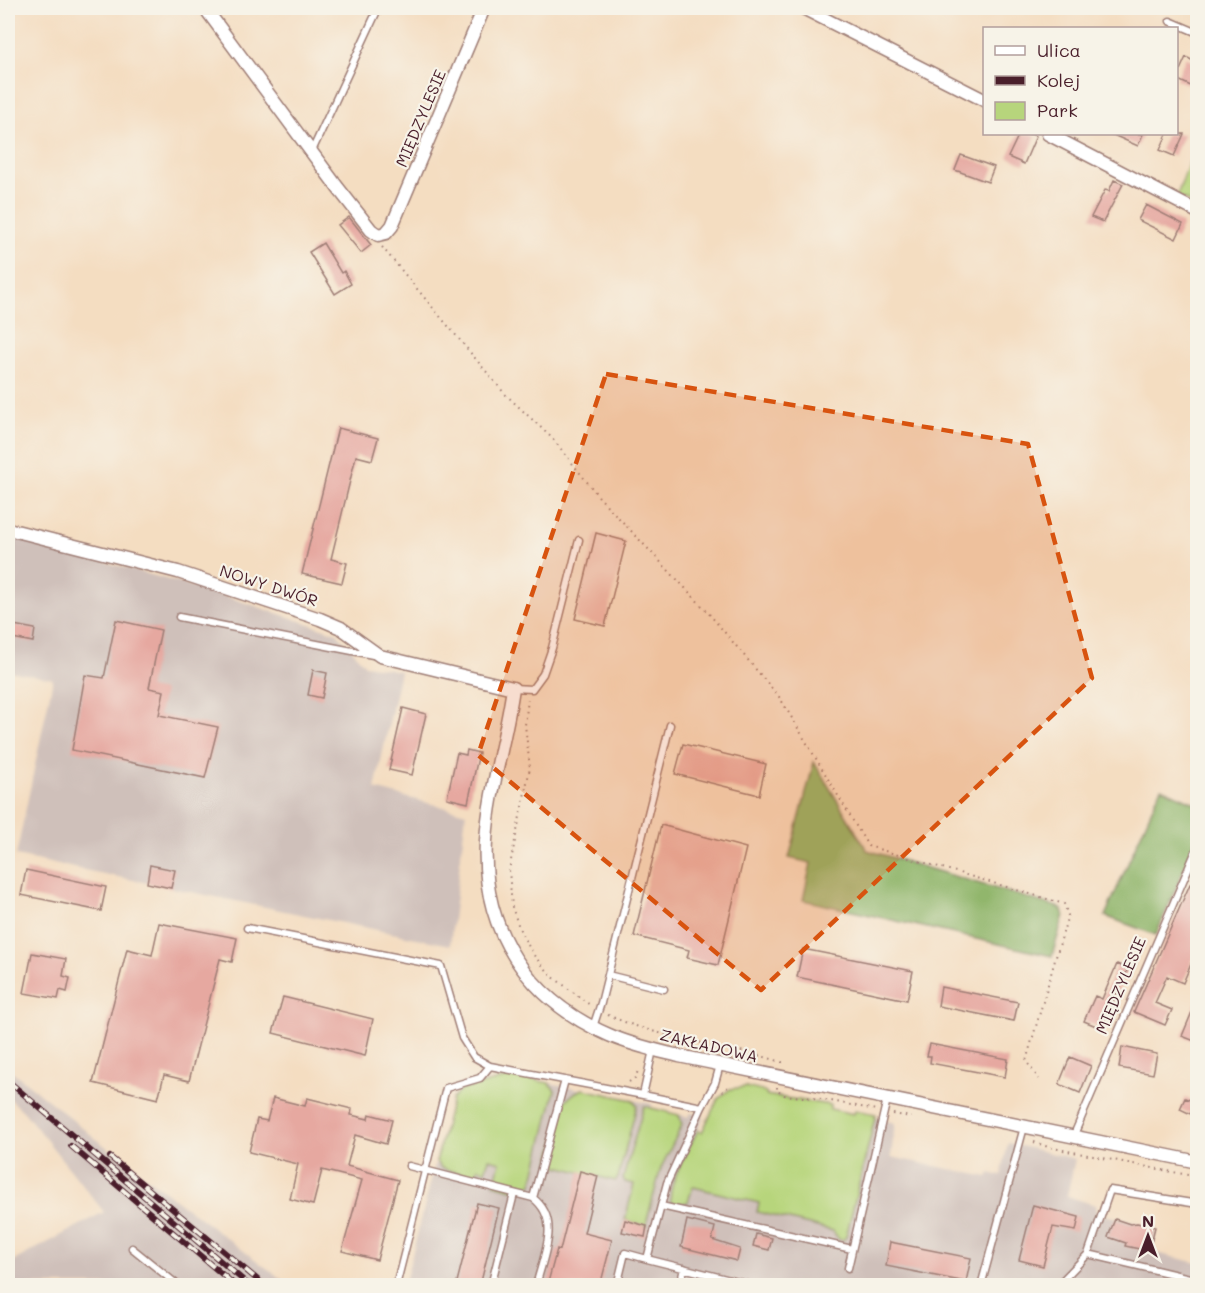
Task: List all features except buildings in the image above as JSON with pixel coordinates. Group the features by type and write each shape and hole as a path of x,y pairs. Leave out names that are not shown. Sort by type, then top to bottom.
{"street":[{"path":"205,8 371,230 378,235"},
{"name":"MIĘDZYLESIE","path":"378,235 386,233 392,226 484,8"},
{"path":"803,8 983,99"},
{"path":"1050,135 1197,212"},
{"name":"NOWY DWÓR","path":"8,531 177,572 320,619 341,628 380,656 513,688"},
{"name":"ZAKŁADOWA","path":"513,688 487,829 486,864 491,900 506,943 531,980 561,1008 593,1028 653,1050 1197,1162"}],"lane":[{"path":"312,151 376,11"},
{"path":"1170,21 1197,33"},
{"path":"513,688 532,689 543,674 552,648 579,540"},
{"path":"179,617 380,656"},
{"path":"593,1028 670,725"},
{"name":"MIĘDZYLESIE","path":"1073,1137 1197,846"},
{"path":"247,928 441,966 462,1038 474,1057 490,1066 702,1107"},
{"path":"608,975 664,989"},
{"path":"643,1095 653,1050"},
{"path":"647,1259 674,1166 715,1083 720,1065"},
{"path":"396,1286 446,1088 480,1078 490,1066"},
{"path":"533,1198 565,1080"},
{"path":"848,1268 887,1099"},
{"path":"981,1286 1024,1126"},
{"path":"409,1166 533,1198 543,1208 550,1227 536,1286"},
{"path":"1057,1286 1088,1254 1110,1190 1197,1204"},
{"path":"507,1286 492,1284 514,1194"},
{"path":"661,1206 852,1249"},
{"path":"132,1248 179,1286"},
{"path":"616,1286 625,1253 749,1285"},
{"path":"1088,1254 1197,1280"},
{"path":"680,1286 684,1268"}],"path":[{"path":"378,235 382,247 505,394 553,439 609,508 705,609 780,698 868,846 1064,904 1068,915 1026,1061 1039,1079"},
{"path":"528,698 525,720 530,768 509,870 512,907 521,933 541,965 595,1009"},
{"path":"603,1013 639,1027 782,1062"},
{"path":"1031,1141 1048,1147 1197,1177"}],"highlighted area":[{"path":"606,374 1028,444 1092,678 761,990 478,755"}],"shaded area":[{"path":"13,536 219,594 337,633 365,665 400,671 375,789 466,813 450,945 16,856 53,679 8,671 8,560"},
{"path":"8,1068 110,1150 289,1285 8,1285 8,1264 104,1212 24,1112 8,1097"},
{"path":"515,1076 652,1104 651,1108 689,1117 690,1113 704,1116 698,1130 701,1132 718,1099 730,1089 745,1087 766,1092 766,1095 830,1105 830,1109 854,1114 855,1110 876,1114 876,1118 895,1123 891,1157 988,1177 990,1173 1001,1176 1008,1143 1075,1159 1067,1196 1095,1205 1096,1213 1157,1227 1152,1252 1198,1263 1197,1286 404,1286 452,1099 461,1090"}],"green space":[{"path":"1197,150 1197,206 1177,196 1188,165"},
{"path":"814,762 867,850 1061,908 1064,915 1052,956 803,900 811,863 789,858"},
{"path":"1161,788 1197,804 1197,838 1156,935 1105,916"},
{"path":"515,1076 549,1083 555,1090 532,1184 518,1189 494,1184 500,1162 489,1159 485,1171 478,1168 476,1178 441,1168 436,1162 452,1099 461,1090"},
{"path":"746,1087 766,1092 766,1095 830,1105 830,1109 854,1114 855,1110 876,1114 846,1237 843,1240 838,1239 833,1231 757,1212 759,1203 693,1187 688,1202 671,1203 672,1187 680,1166 698,1130 702,1132 718,1099 730,1089"},
{"path":"583,1089 633,1100 637,1105 618,1178 615,1181 549,1164 565,1101"},
{"path":"644,1106 679,1115 682,1125 661,1168 647,1226 625,1220 634,1184 625,1182 623,1178"}],"railway":[{"path":"8,1081 250,1286"},
{"path":"71,1146 236,1286"},
{"path":"110,1157 265,1286"}]}
